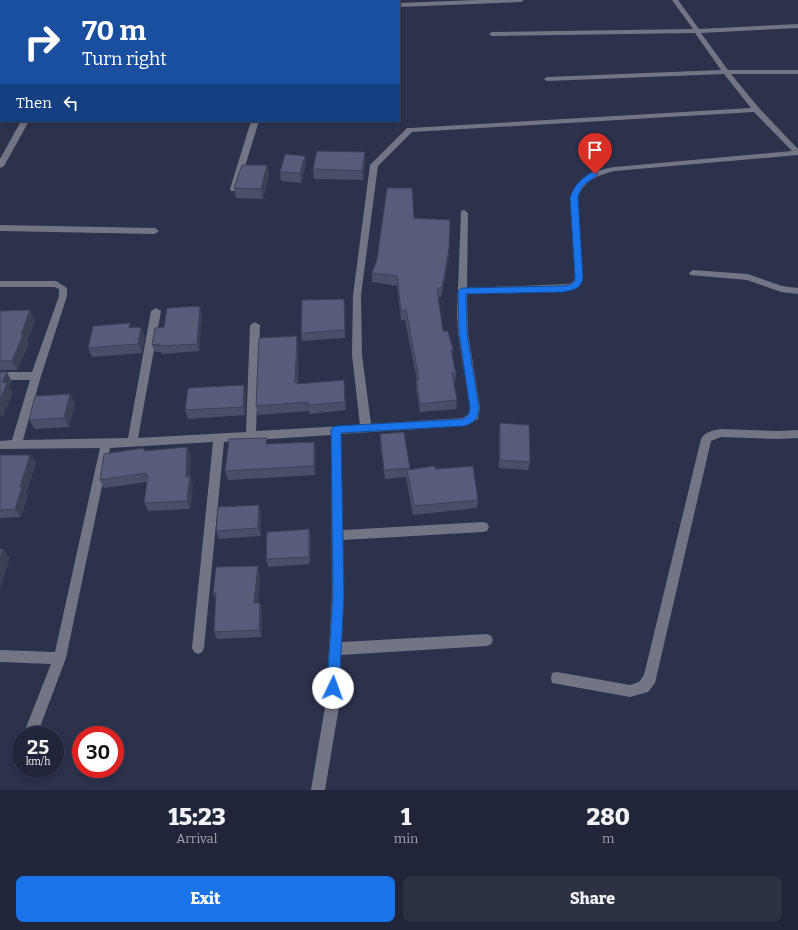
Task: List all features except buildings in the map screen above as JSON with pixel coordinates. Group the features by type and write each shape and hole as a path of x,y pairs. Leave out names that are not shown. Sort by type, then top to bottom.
{"street":[{"path":"400,5 521,0"},
{"path":"675,0 726,72 756,110 798,153"},
{"path":"492,34 697,31 798,26"},
{"path":"546,79 726,72 798,72"},
{"path":"366,428 357,356 357,295 374,165 410,130 756,110"},
{"path":"0,166 24,122"},
{"path":"234,189 255,122"},
{"path":"462,291 563,289 572,287 578,283 579,278 574,198 576,190 584,180 595,174 615,169 798,153"},
{"path":"0,445 132,443 464,422 474,416 475,408 463,333 462,291 464,213"},
{"path":"0,228 155,231"},
{"path":"693,273 741,276 780,289 798,291"},
{"path":"0,284 56,284 64,288 63,296 36,376 16,444"},
{"path":"132,443 156,311"},
{"path":"251,436 255,325"},
{"path":"0,376 36,376"},
{"path":"318,790 333,701 338,595 336,430"},
{"path":"557,678 630,691 644,687 650,678 706,439 714,434 721,433 778,435 798,434"},
{"path":"198,648 219,438"},
{"path":"34,726 60,658 106,444"},
{"path":"337,535 483,527"},
{"path":"335,649 487,640"},
{"path":"0,656 60,658"}],"route":[{"path":"333,688 338,595 336,430 464,422 470,420 474,416 475,408 463,333 462,291 563,289 572,287 578,283 579,278 574,198 576,190 584,180 595,174"}]}
